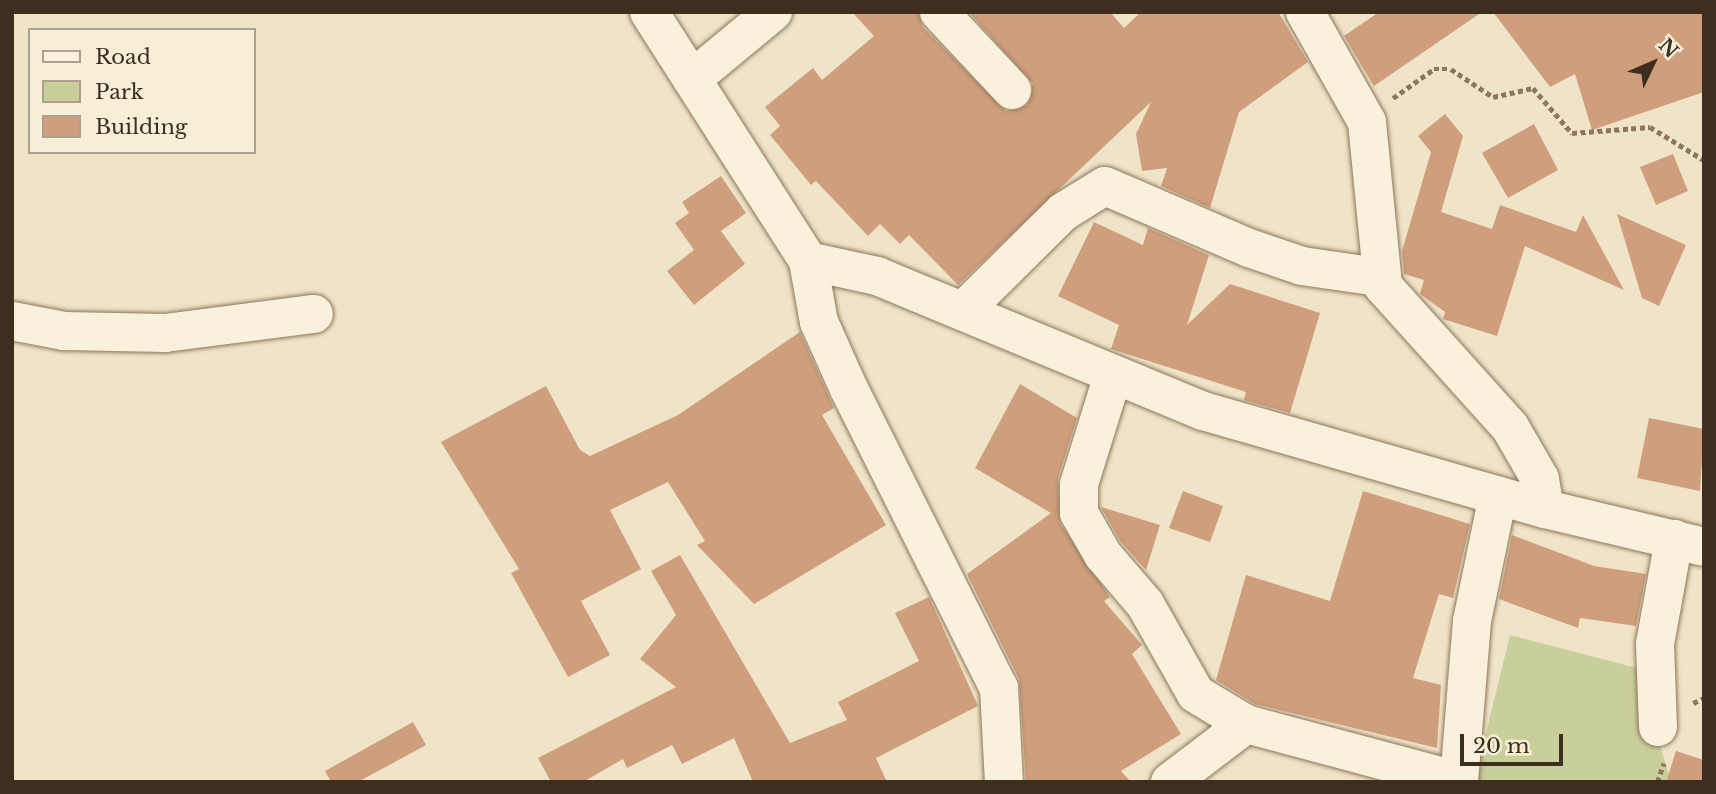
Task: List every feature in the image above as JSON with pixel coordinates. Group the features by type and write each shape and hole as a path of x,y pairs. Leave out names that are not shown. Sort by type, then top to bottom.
{"street":[{"path":"649,12 808,261 819,322 844,378 999,688 1004,782"},
{"path":"692,79 773,12"},
{"path":"939,12 1012,90"},
{"path":"1305,12 1367,122 1378,277 1399,310 1510,427 1540,480 1545,509"},
{"path":"963,311 1033,238 1083,195 1105,186 1249,248 1302,265 1378,277"},
{"path":"808,261 877,276 1203,411 1545,509 1689,543 1655,644 1658,727"},
{"path":"12,321 64,331 165,333 314,314"},
{"path":"1113,375 1079,484 1079,513 1103,555 1146,604 1196,694 1246,724 1459,781 1472,621 1498,496"},
{"path":"1170,782 1246,724"}],"path":[{"path":"1367,122 1412,81 1434,69 1451,69 1493,97 1534,88 1572,133 1650,127 1704,160"}],"green space":[{"path":"1510,635 1637,668 1671,782 1474,782"}],"building":[{"path":"852,12 918,12 923,27 1006,111 1027,105 1033,84 969,12 1110,12 1124,28 1141,12 1278,12 1308,62 1239,112 1210,208 1161,186 1167,168 1142,171 1136,134 1151,102 958,285 909,235 900,244 880,224 868,236 816,181 811,185 770,135 780,126 765,107 813,68 822,80 874,36"},
{"path":"1379,12 1482,12 1374,86 1344,36"},
{"path":"1493,12 1704,12 1704,92 1592,130 1575,74 1550,87"},
{"path":"1445,114 1463,136 1441,212 1492,229 1500,205 1576,232 1583,215 1624,290 1525,246 1497,336 1443,319 1445,312 1420,294 1424,280 1404,274 1402,251 1431,152 1418,136"},
{"path":"1534,124 1558,170 1508,198 1482,153"},
{"path":"1673,154 1688,191 1656,205 1640,167"},
{"path":"721,176 746,213 721,231 745,264 694,305 667,271 694,250 675,223 689,213 682,202"},
{"path":"1617,214 1686,245 1659,306 1642,298"},
{"path":"1094,222 1143,245 1148,228 1209,255 1187,325 1230,284 1320,313 1290,413 1244,400 1246,392 1111,349 1119,325 1058,296"},
{"path":"800,332 834,408 822,415 886,525 754,604 697,545 705,541 668,482 610,510 641,569 581,601 610,655 568,677 511,573 519,569 441,442 546,386 580,450 590,456 678,415"},
{"path":"1020,384 1077,418 1058,478 1060,523 1110,597 1104,601 1142,645 1132,654 1181,734 1121,771 1131,782 1026,782 1019,679 967,574 1051,513 975,468"},
{"path":"1649,418 1704,429 1700,491 1637,478"},
{"path":"1183,491 1223,506 1210,542 1169,528"},
{"path":"1363,491 1470,524 1453,598 1439,594 1413,678 1441,685 1437,748 1255,704 1216,680 1246,575 1330,601"},
{"path":"1101,507 1160,525 1146,570 1121,542"},
{"path":"1512,535 1594,566 1646,574 1636,626 1580,618 1578,628 1499,599"},
{"path":"680,555 790,743 847,720 838,702 919,661 895,613 929,597 978,706 876,758 887,782 753,782 734,738 682,764 672,745 627,768 623,759 583,782 551,782 538,758 676,687 640,659 676,615 651,571"},
{"path":"413,722 426,745 358,782 331,782 325,771"},
{"path":"1676,751 1704,760 1704,782 1666,782"}]}
